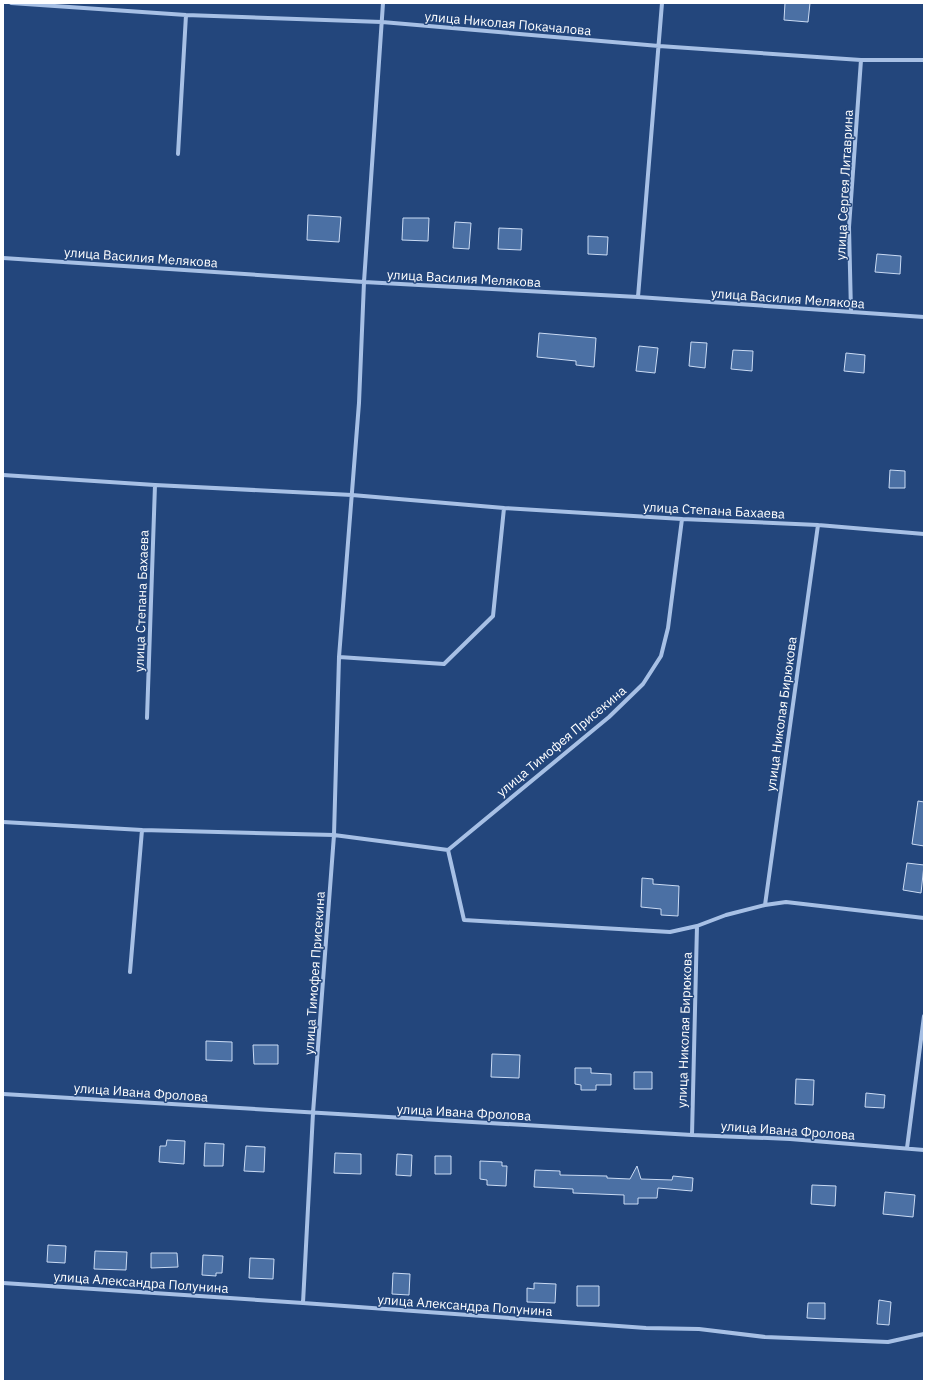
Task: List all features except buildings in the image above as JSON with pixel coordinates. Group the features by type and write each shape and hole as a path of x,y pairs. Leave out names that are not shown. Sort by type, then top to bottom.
{"street":[{"name":"улица Николая Покачалова","path":"11,3 186,15 382,22 659,46"},
{"path":"334,835 339,657 359,403 364,282 384,3"},
{"path":"638,298 662,3"},
{"path":"178,154 186,15"},
{"path":"659,46 861,60 924,60"},
{"name":"улица Сергея Литаврина","path":"851,312 849,227 861,60"},
{"name":"улица Василия Мелякова","path":"3,258 924,317"},
{"name":"улица Степана Бахаева","path":"3,475 155,485 352,495 504,508 682,519 818,525 924,534"},
{"name":"улица Степана Бахаева","path":"147,718 155,485"},
{"path":"339,657 444,664 493,616 504,508"},
{"name":"улица Тимофея Присекина","path":"448,850 609,716 643,684 661,656 668,628 682,519"},
{"name":"улица Николая Бирюкова","path":"765,905 818,525"},
{"path":"3,822 142,830 334,835 448,850 464,920 670,932 697,926 726,915 765,905 786,902 924,918"},
{"path":"130,972 142,830"},
{"name":"улица Тимофея Присекина","path":"302,1303 313,1113 334,835"},
{"name":"улица Николая Бирюкова","path":"692,1135 697,926"},
{"path":"907,1148 924,1016"},
{"name":"улица Ивана Фролова","path":"3,1094 692,1135 790,1139 924,1150"},
{"name":"улица Александра Полунина","path":"3,1284 302,1303 646,1328 699,1329 765,1337 888,1342 924,1334"}]}
